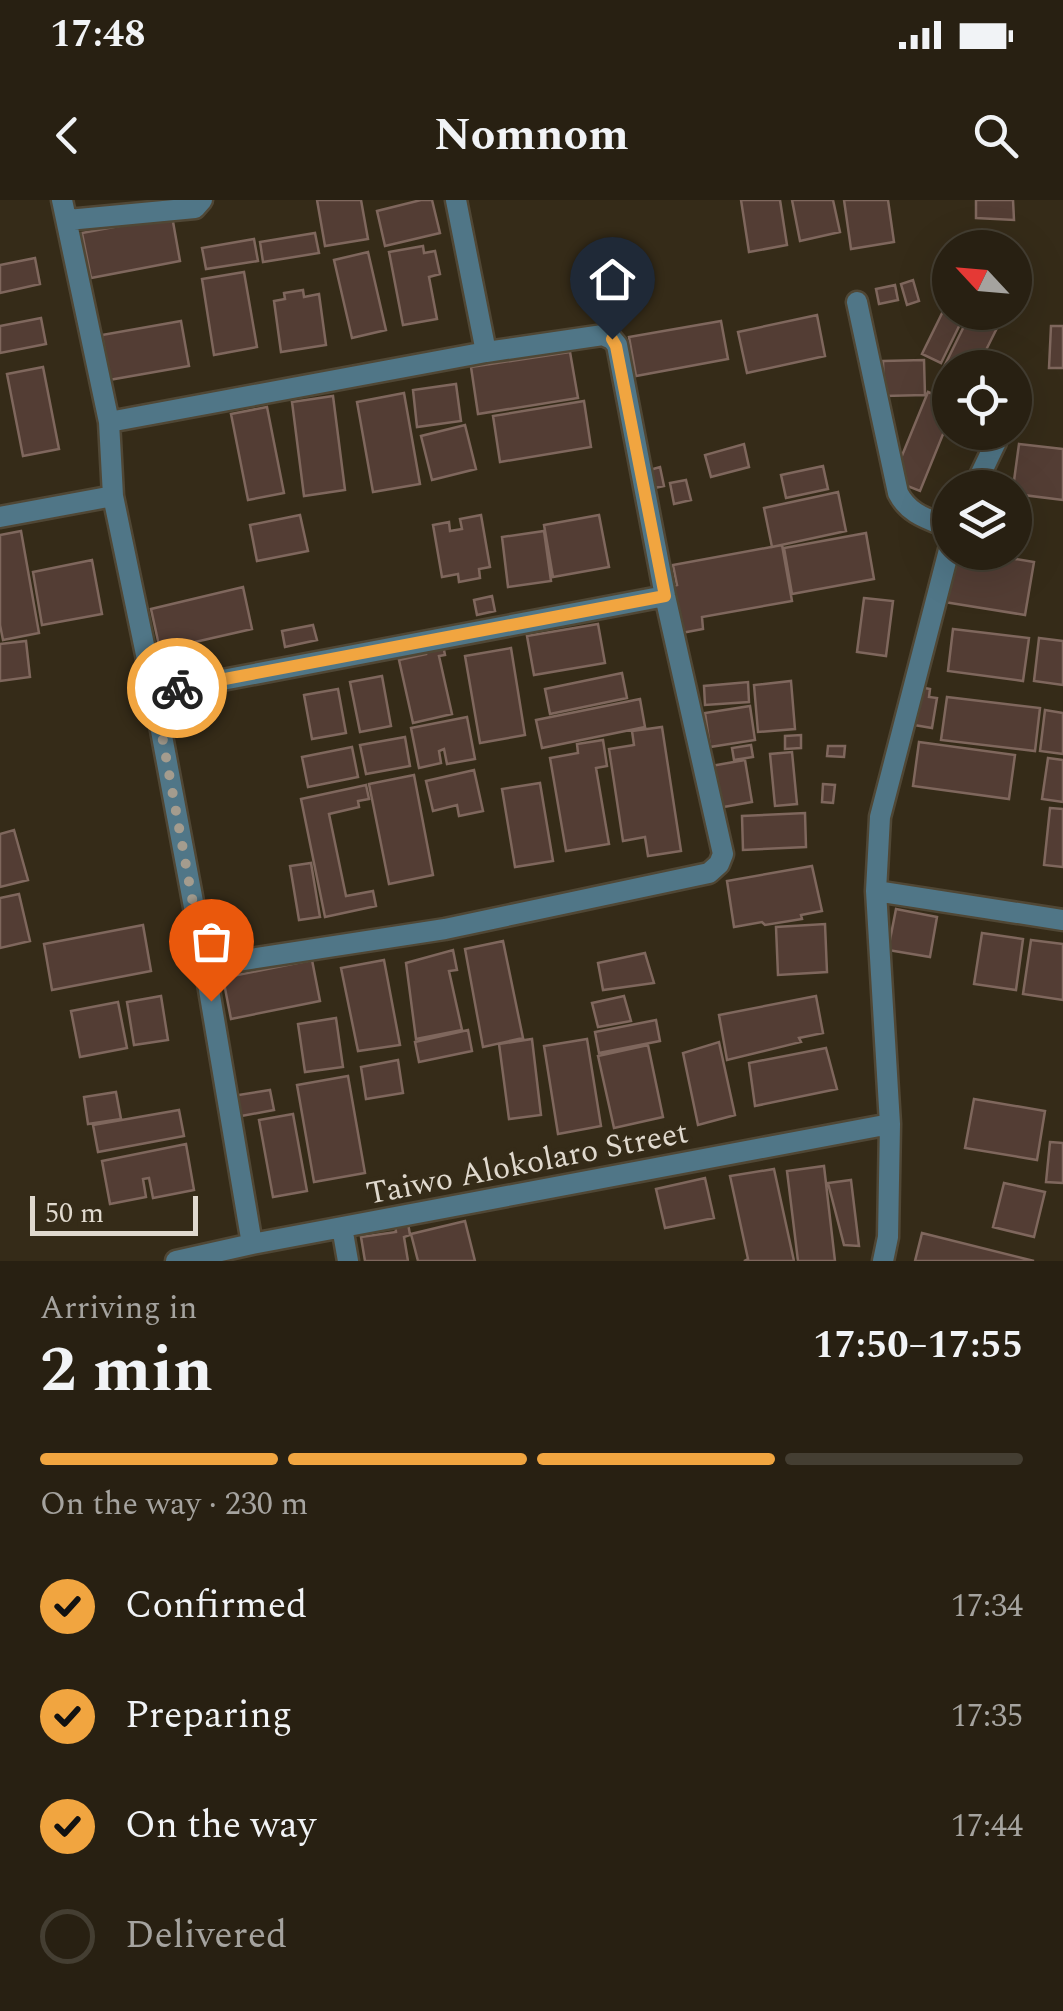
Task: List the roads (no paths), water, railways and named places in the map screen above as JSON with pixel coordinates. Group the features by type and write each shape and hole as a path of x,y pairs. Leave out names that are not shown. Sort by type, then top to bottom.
{"street":[{"path":"202,200 195,208 65,210 109,422 112,496 154,692 252,1244"},
{"path":"456,200 486,352"},
{"path":"857,302 898,494 905,506 932,521"},
{"path":"109,422 486,352 602,334 612,339 723,854 709,873 445,929 205,966"},
{"path":"0,516 112,496"},
{"path":"883,1261 888,1236 890,1124 876,891 880,817 944,570"},
{"path":"154,692 665,596"},
{"path":"876,891 1063,920"},
{"name":"Taiwo Alokolaro Street","path":"176,1261 890,1124"},
{"path":"342,1228 348,1261"}]}
